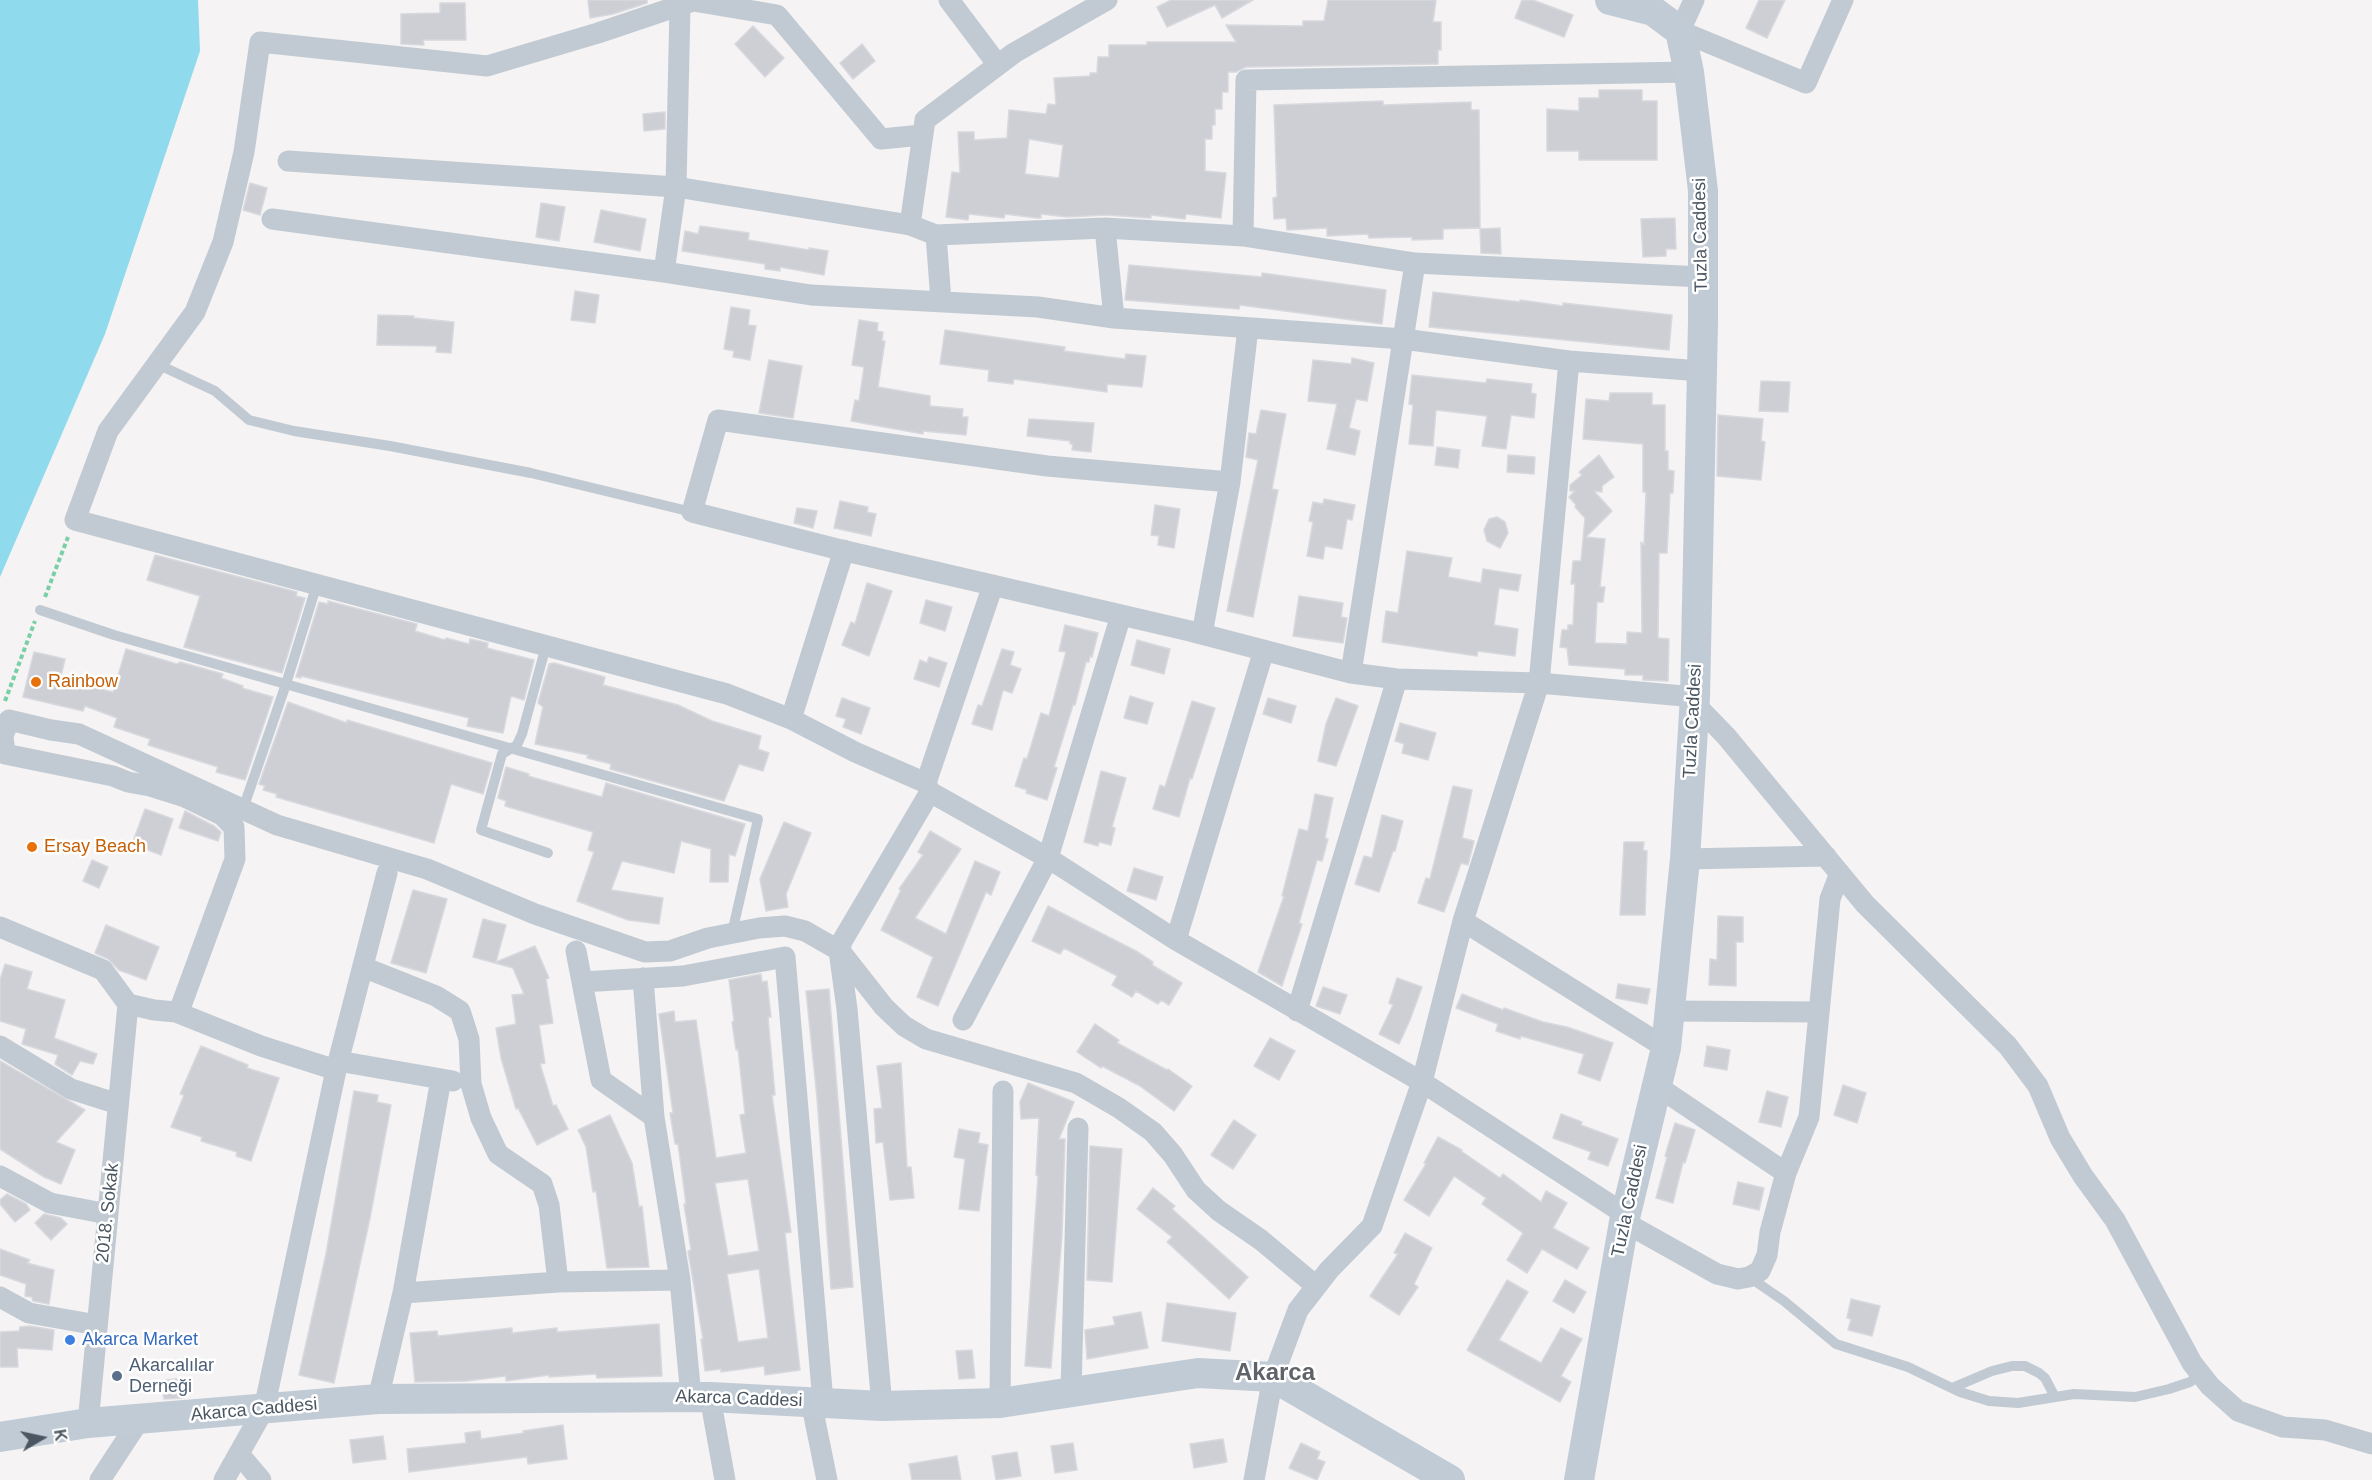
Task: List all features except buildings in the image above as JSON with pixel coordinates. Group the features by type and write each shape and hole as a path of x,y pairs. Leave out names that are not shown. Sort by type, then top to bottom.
{"main road":[{"path":"1610,0 1653,11 1680,31"},
{"name":"Tuzla Caddesi","path":"1579,1480 1625,1219 1666,1048 1685,859 1695,700 1703,191 1689,72 1680,31"},
{"name":"Akarca Caddesi","path":"0,1438 88,1423 378,1400 700,1397 882,1406 1000,1402 1198,1373 1273,1377 1450,1480"}],"street":[{"path":"949,0 998,65"},
{"path":"1694,0 1680,31 1806,83 1844,0"},
{"path":"910,225 925,120 1014,53 1103,1"},
{"path":"922,135 881,138 777,15 689,2 598,33 487,66 260,42 243,152 223,242 195,312 108,431 75,520 727,694 791,719 928,787 1048,858 1176,940 1422,1082 1625,1219 1717,1274 1738,1279 1749,1277 1760,1271 1767,1254 1770,1232 1786,1173 1809,1117 1830,899 1839,873"},
{"path":"664,272 676,187 689,2"},
{"path":"1243,236 1246,80 1689,72"},
{"path":"288,161 676,187 910,225 936,235 1105,228 1243,236 1415,262 1702,277"},
{"path":"272,219 664,272 811,295 1038,307 1114,318 1403,339 1569,361 1701,371"},
{"path":"1105,228 1114,318"},
{"path":"936,235 941,301"},
{"path":"1351,673 1415,262"},
{"path":"1202,634 1230,482 1248,328"},
{"path":"1254,1480 1273,1377 1298,1310 1329,1270 1372,1226 1422,1082 1463,921 1539,683 1569,361"},
{"path":"1230,482 1047,466 718,420 692,512 1202,634 1351,673 1397,679 1539,683 1695,700 1865,904 2008,1046 2038,1086 2060,1138 2115,1220 2192,1363 2201,1374 2238,1411 2283,1427 2325,1430 2372,1444"},
{"path":"791,719 844,550"},
{"path":"882,1406 841,943 928,787 993,585"},
{"path":"963,1020 1048,858 1121,615"},
{"path":"1176,940 1264,650"},
{"path":"1297,1011 1397,679"},
{"path":"176,1012 181,1006 234,859 234,827 222,815 185,797 113,776 5,754 3,736 9,720 79,734 277,825 428,869 535,914 645,952 670,951 708,938 785,926 805,931 840,951 884,1007 904,1026 926,1039 1076,1083 1119,1108 1153,1132 1173,1155 1196,1190 1219,1211 1261,1240 1316,1286"},
{"path":"1685,859 1826,856"},
{"path":"224,1480 264,1409 337,1065 387,873"},
{"path":"1463,921 1666,1048"},
{"path":"0,927 103,970 128,1004 176,1012 261,1046 337,1065 471,1084"},
{"path":"576,951 601,1080 654,1117"},
{"path":"582,982 683,975 785,957 817,1402 827,1480"},
{"path":"363,967 436,996 460,1011 469,1039 471,1084 481,1118 498,1154 542,1184 549,1205 558,1282"},
{"path":"644,978 654,1117 680,1280 700,1397 725,1480"},
{"name":"2018. Sokak","path":"88,1423 128,1004"},
{"path":"1669,1011 1818,1012"},
{"path":"0,1046 71,1089 118,1104"},
{"path":"378,1400 403,1293 441,1079"},
{"path":"1657,1086 1786,1173"},
{"path":"1000,1402 1003,1090"},
{"path":"1071,1390 1078,1128"},
{"path":"0,1176 50,1203 108,1214"},
{"path":"403,1293 558,1282 680,1280"},
{"path":"0,1297 29,1313 97,1325"},
{"path":"100,1480 140,1419"},
{"path":"239,1454 261,1480"}],"lane":[{"path":"157,364 215,391 249,420 294,431 390,446 531,473 692,512"},
{"path":"243,809 317,584"},
{"path":"40,610 114,635 758,819 732,933"},
{"path":"546,646 522,734 518,745 502,754 481,830 548,853"},
{"path":"1749,1277 1784,1301 1836,1344 1908,1367 1952,1388 1989,1401 2031,1402 2074,1394 2135,1397 2190,1382 2201,1374"},
{"path":"1952,1388 1992,1371 2012,1366 2025,1366 2045,1378 2055,1397"}],"water":[{"path":"0,0 198,0 200,51 105,334 0,577"}],"place":[{"name":"Rainbow","path":"36,682"},
{"name":"Ersay Beach","path":"32,847"},
{"name":"Akarca Market","path":"70,1340"},
{"name":"Akarcalılar Derneği","path":"117,1376"}],"district":[{"name":"Akarca","path":"1275,1373"}]}
